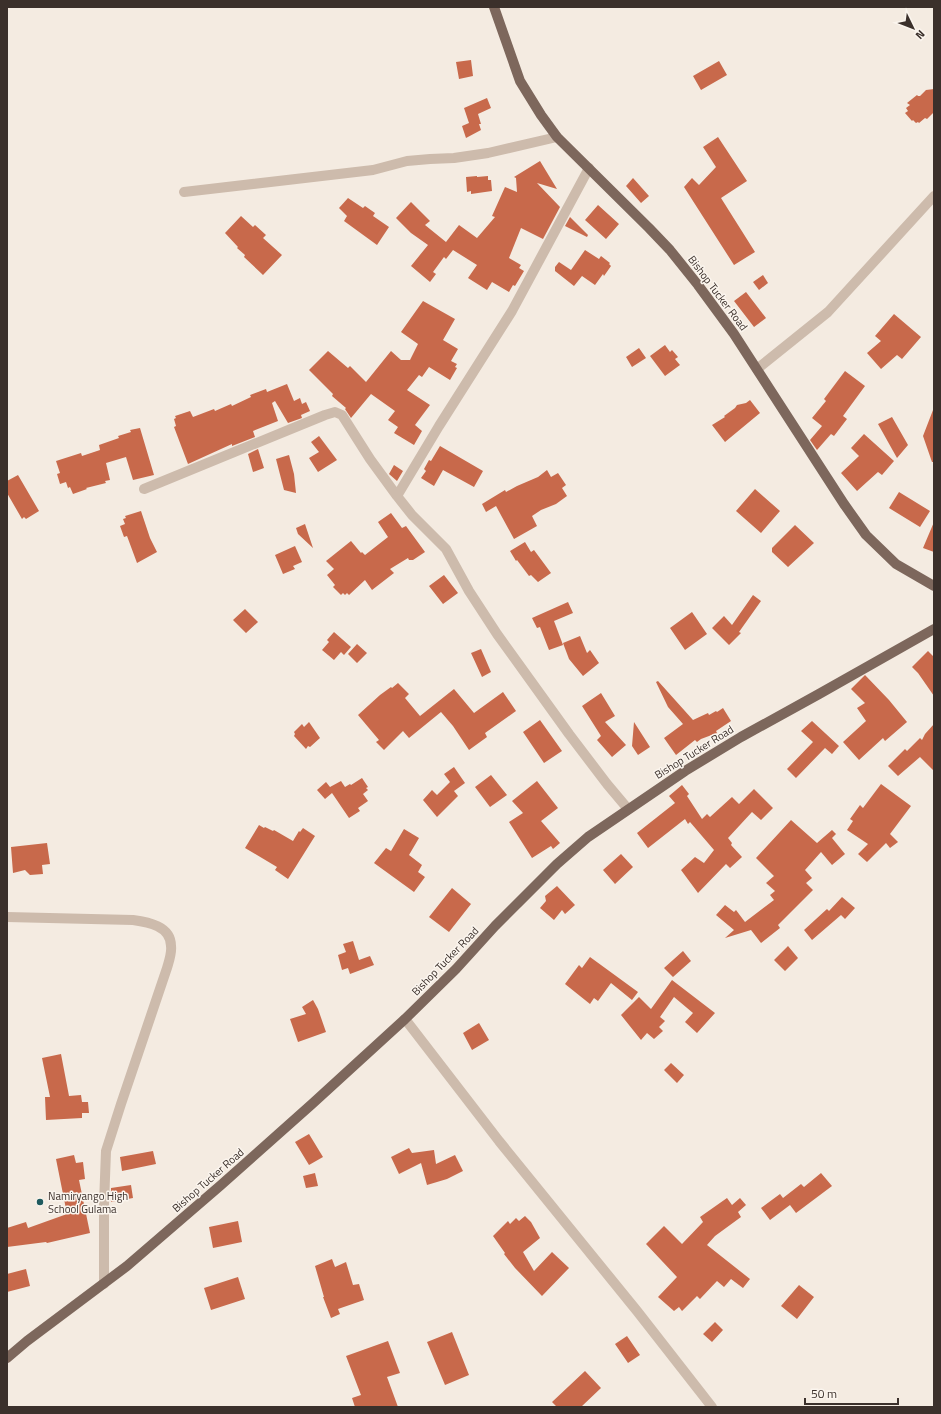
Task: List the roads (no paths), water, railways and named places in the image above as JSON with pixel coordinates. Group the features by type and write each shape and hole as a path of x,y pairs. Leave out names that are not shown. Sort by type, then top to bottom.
{"main road":[{"name":"Bishop Tucker Road","path":"494,7 520,81 541,115 557,137 650,228 698,285 734,334 844,504 866,535 896,564 934,586"},
{"name":"Bishop Tucker Road","path":"7,1358 27,1340 127,1266 221,1186 405,1019 456,969 495,926 557,864 588,836 685,771 741,737 934,629"}],"street":[{"path":"184,192 373,170 408,161 454,158 488,153 557,137"},
{"path":"397,496 439,426 512,311 589,168"},
{"path":"757,369 828,312 934,196"},
{"path":"144,489 325,415 335,412 342,415 370,459 397,496 412,515 446,549 497,634 569,734 628,809"},
{"path":"7,917 133,920 149,923 163,929 169,937 171,946 167,968 120,1104 106,1151 104,1204 104,1284"},
{"path":"405,1019 499,1141 637,1311 712,1407"}],"place":[{"name":"Namiryango High School Gulama","path":"40,1202"}]}
